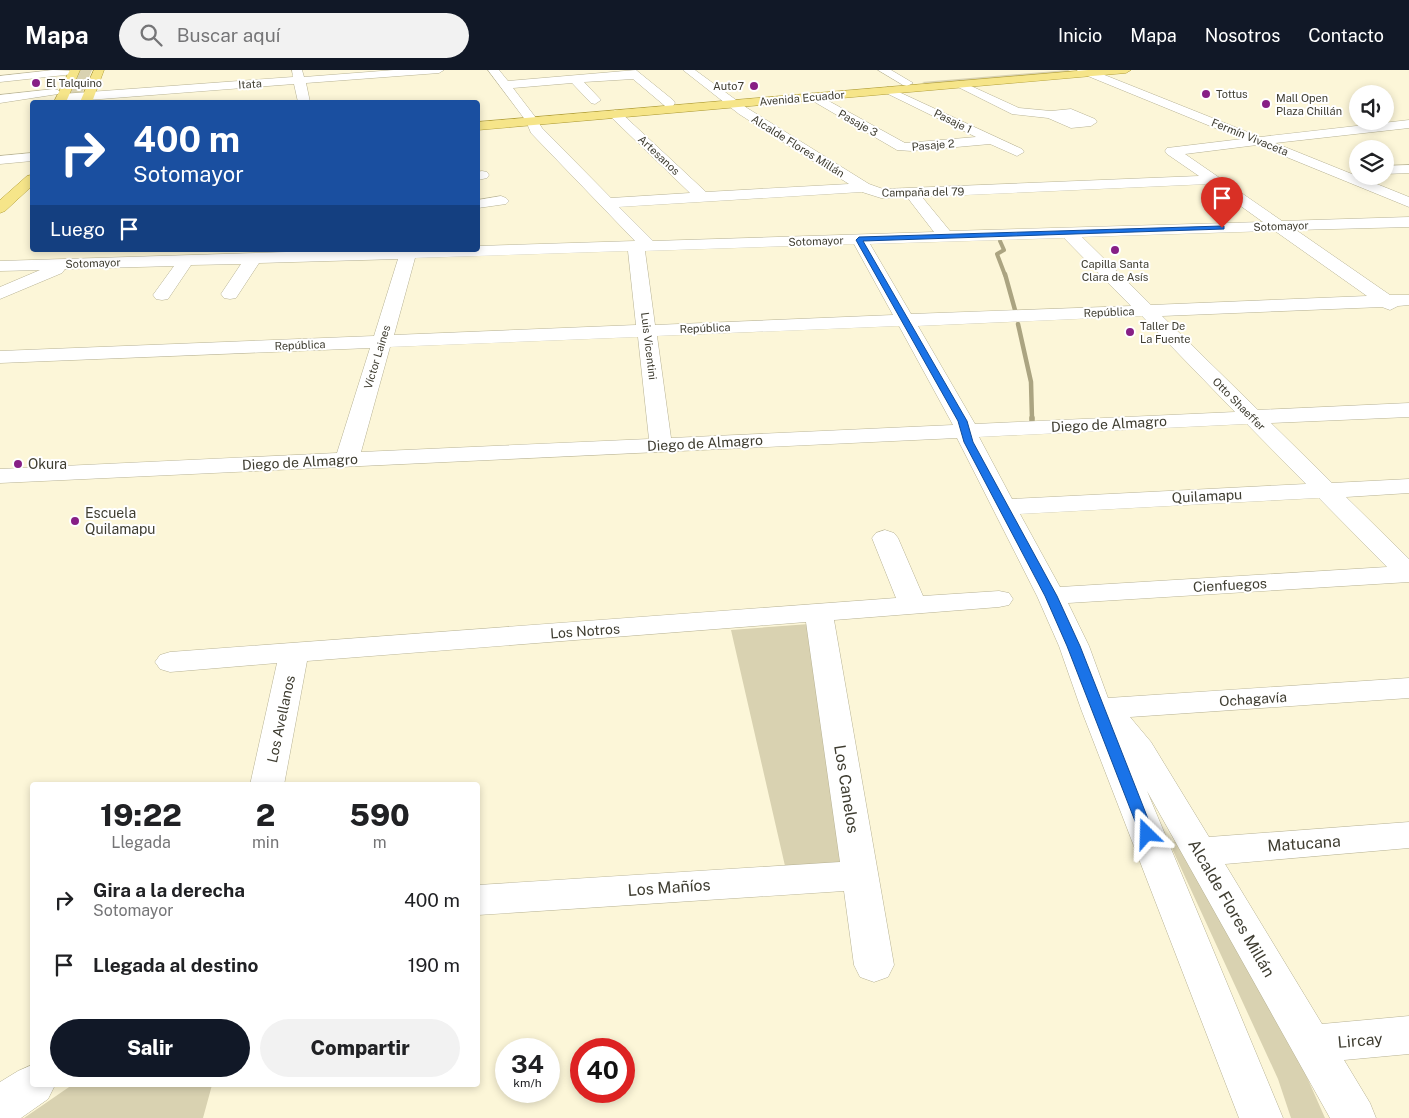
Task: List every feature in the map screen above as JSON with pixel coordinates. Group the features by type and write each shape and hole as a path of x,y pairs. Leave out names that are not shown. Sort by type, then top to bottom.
{"main road":[{"path":"87,99 99,70"},
{"name":"Avenida Ecuador","path":"480,126 530,118 669,103 812,97 1060,70"},
{"name":"Avenida Ecuador","path":"480,120 615,114 907,83 960,84 1126,70"},
{"path":"62,97 74,71"},
{"path":"14,194 30,165"},
{"path":"0,208 30,181"}],"street":[{"name":"Itata","path":"0,98 62,97 87,99 154,97 298,75 439,70"},
{"path":"493,70 530,118 536,130 608,203 642,247"},
{"name":"Alcalde Flores Millán","path":"688,70 729,101 864,187"},
{"path":"883,70 907,83"},
{"path":"0,79 74,71"},
{"name":"Fermín Vivaceta","path":"1086,72 1409,202"},
{"path":"504,85 575,80 632,73 669,103"},
{"path":"298,75 304,100"},
{"path":"575,80 595,100"},
{"path":"960,84 1016,111 1051,115"},
{"name":"Pasaje 1","path":"888,90 1017,152"},
{"name":"Pasaje 3","path":"812,97 906,147"},
{"name":"Artesanos","path":"615,114 702,196"},
{"path":"1409,124 1175,149 1172,151 1173,154 1409,318"},
{"name":"Pasaje 2","path":"906,147 991,140"},
{"path":"0,161 30,161"},
{"path":"1394,170 1409,169"},
{"path":"1338,173 1349,172"},
{"name":"Campaña del 79","path":"608,203 702,196 780,194 864,187 881,194 912,194 1211,180"},
{"path":"912,194 946,237"},
{"path":"480,204 501,201"},
{"name":"Sotomayor","path":"480,252 1069,233 1274,223 1409,222"},
{"name":"Otto Shaeffer","path":"1069,233 1409,574"},
{"path":"859,240 963,421 969,442 1051,596 1074,646 1097,709 1261,1118"},
{"name":"Luis Vicentini","path":"642,247 646,331 661,445"},
{"path":"0,285 75,252"},
{"name":"Sotomayor","path":"0,266 475,252"},
{"name":"Víctor Laines","path":"347,460 408,254"},
{"path":"230,294 253,259"},
{"path":"162,295 186,260"},
{"path":"0,294 69,264"},
{"name":"República","path":"0,357 1409,300"},
{"name":"Diego de Almagro","path":"0,476 1409,410"},
{"name":"Quilamapu","path":"1004,507 1409,486"},
{"path":"885,538 913,606"},
{"name":"Cienfuegos","path":"1051,596 1409,574"},
{"name":"Los Notros","path":"170,662 999,599"},
{"name":"Los Canelos","path":"819,613 874,965"},
{"name":"Los Avellanos","path":"269,782 294,653"},
{"name":"Ochagavía","path":"1097,709 1409,688"},
{"name":"Alcalde Flores Millán","path":"1097,709 1120,725 1131,737 1354,1118"},
{"name":"Matucana","path":"1199,852 1409,835"},
{"name":"Los Mañíos","path":"480,900 860,875"},
{"name":"Lircay","path":"1311,1044 1409,1035"},
{"path":"0,1107 30,1087"}],"shaded area":[{"path":"78,70 92,70 81,96 65,97"},
{"path":"1068,70 1076,74 931,86 922,82"},
{"path":"809,624 847,863 785,866 731,630"},
{"path":"1183,841 1306,1075 1325,1118 1291,1118 1278,1079 1169,842"},
{"path":"69,1087 211,1087 203,1118 24,1118"}],"waterway":[{"path":"1000,241 1004,250 997,254 1005,275"},
{"path":"1005,274 1015,310"},
{"path":"1018,324 1031,382 1032,419"}],"place":[{"name":"El Talquino","path":"36,83"},
{"name":"Auto7","path":"754,86"},
{"name":"Tottus","path":"1206,94"},
{"name":"Mall Open Plaza Chillán","path":"1266,104"},
{"name":"Capilla Santa Clara de Asís","path":"1115,250"},
{"name":"Taller De La Fuente","path":"1130,332"},
{"name":"Okura","path":"18,464"},
{"name":"Escuela Quilamapu","path":"75,521"}],"route":[{"path":"1147,834 1074,646 1051,596 969,442 963,421 859,240 1222,228"}]}
